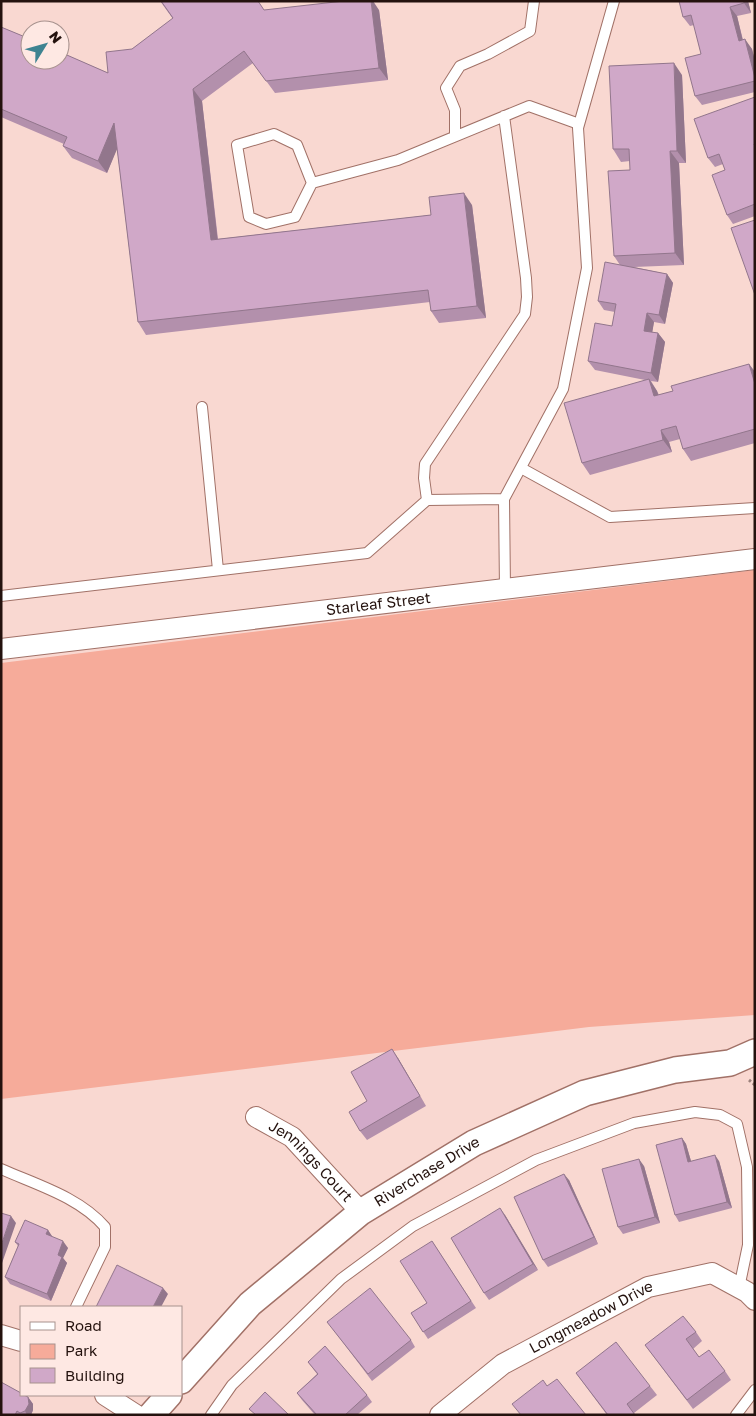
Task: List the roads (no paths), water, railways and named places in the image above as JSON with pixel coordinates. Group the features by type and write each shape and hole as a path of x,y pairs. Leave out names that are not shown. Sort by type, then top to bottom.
{"street":[{"name":"Starleaf Street","path":"1,649 755,559"},
{"name":"Riverchase Drive","path":"182,1380 250,1304 361,1212 474,1143 585,1093 675,1070 730,1063 755,1052"},
{"name":"Riverchase Drive","path":"730,1063 755,1068"},
{"name":"Jennings Court","path":"256,1117 292,1137 361,1212"},
{"name":"Longmeadow Drive","path":"440,1415 503,1364 648,1287 712,1273 739,1288 755,1300"},
{"path":"1,1335 20,1341"},
{"path":"107,1396 136,1415"},
{"path":"151,1415 168,1396"}],"lane":[{"path":"456,136 455,110 446,88 460,66 488,54 530,31 534,1"},
{"path":"504,589 504,499 563,389 587,268 579,124 614,1"},
{"path":"312,183 297,145 274,134 237,145 249,217 266,224 295,217 312,183 398,160 529,106 579,124"},
{"path":"427,500 424,478 425,464 525,314 527,297 526,278 504,116"},
{"path":"202,407 218,570"},
{"path":"521,468 610,517 755,508"},
{"path":"1,596 367,553 427,500 504,499"},
{"path":"211,1415 232,1385 341,1279 413,1226 536,1160 634,1123 695,1112 720,1116 738,1124 747,1167 748,1235 739,1288"},
{"path":"1,1169 68,1198 96,1216 105,1227 105,1247 76,1306"},
{"path":"740,1413 755,1390"}]}
